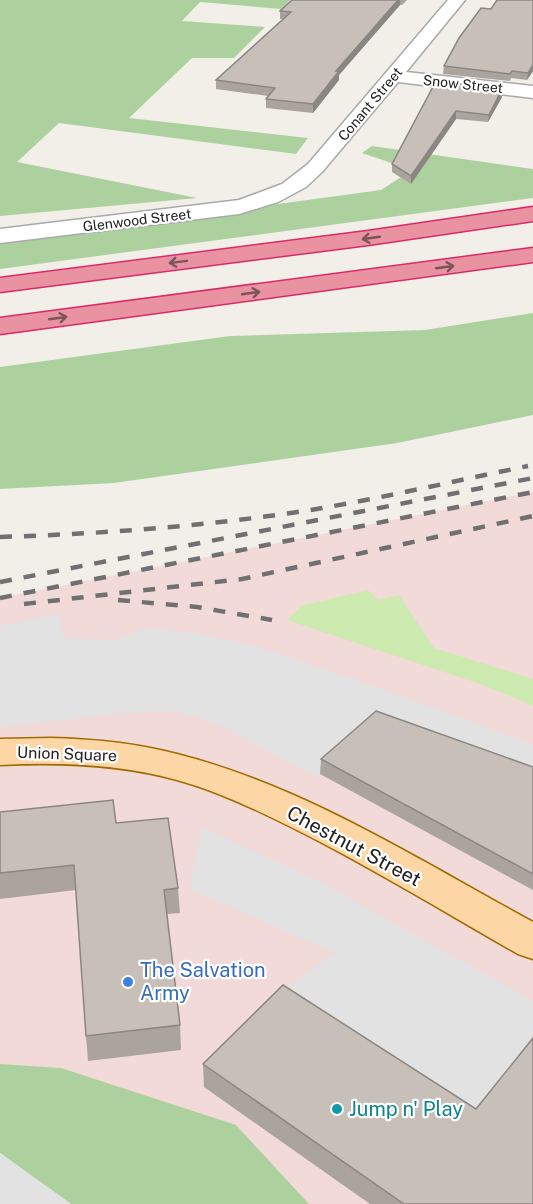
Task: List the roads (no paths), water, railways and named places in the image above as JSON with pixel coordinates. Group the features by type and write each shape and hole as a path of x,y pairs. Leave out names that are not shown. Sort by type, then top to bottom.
{"highway":[{"path":"0,285 368,238 533,214"},
{"path":"0,326 533,255"}],"main road":[{"name":"Union Square","path":"0,752 81,752 128,757 168,765"},
{"name":"Chestnut Street","path":"168,765 222,782 317,823 533,942"}],"street":[{"name":"Conant Street","path":"274,198 308,176 458,0"},
{"name":"Snow Street","path":"393,76 533,92"},
{"name":"Glenwood Street","path":"0,236 218,210 274,198"}],"railway":[{"path":"0,537 146,529 255,518 351,503 528,466"},
{"path":"0,582 533,478"},
{"path":"0,598 533,492"},
{"path":"24,604 242,579 533,516"},
{"path":"118,600 197,607 272,620"}],"place":[{"name":"The Salvation Army","path":"128,982"},
{"name":"Jump n' Play","path":"337,1109"}]}
